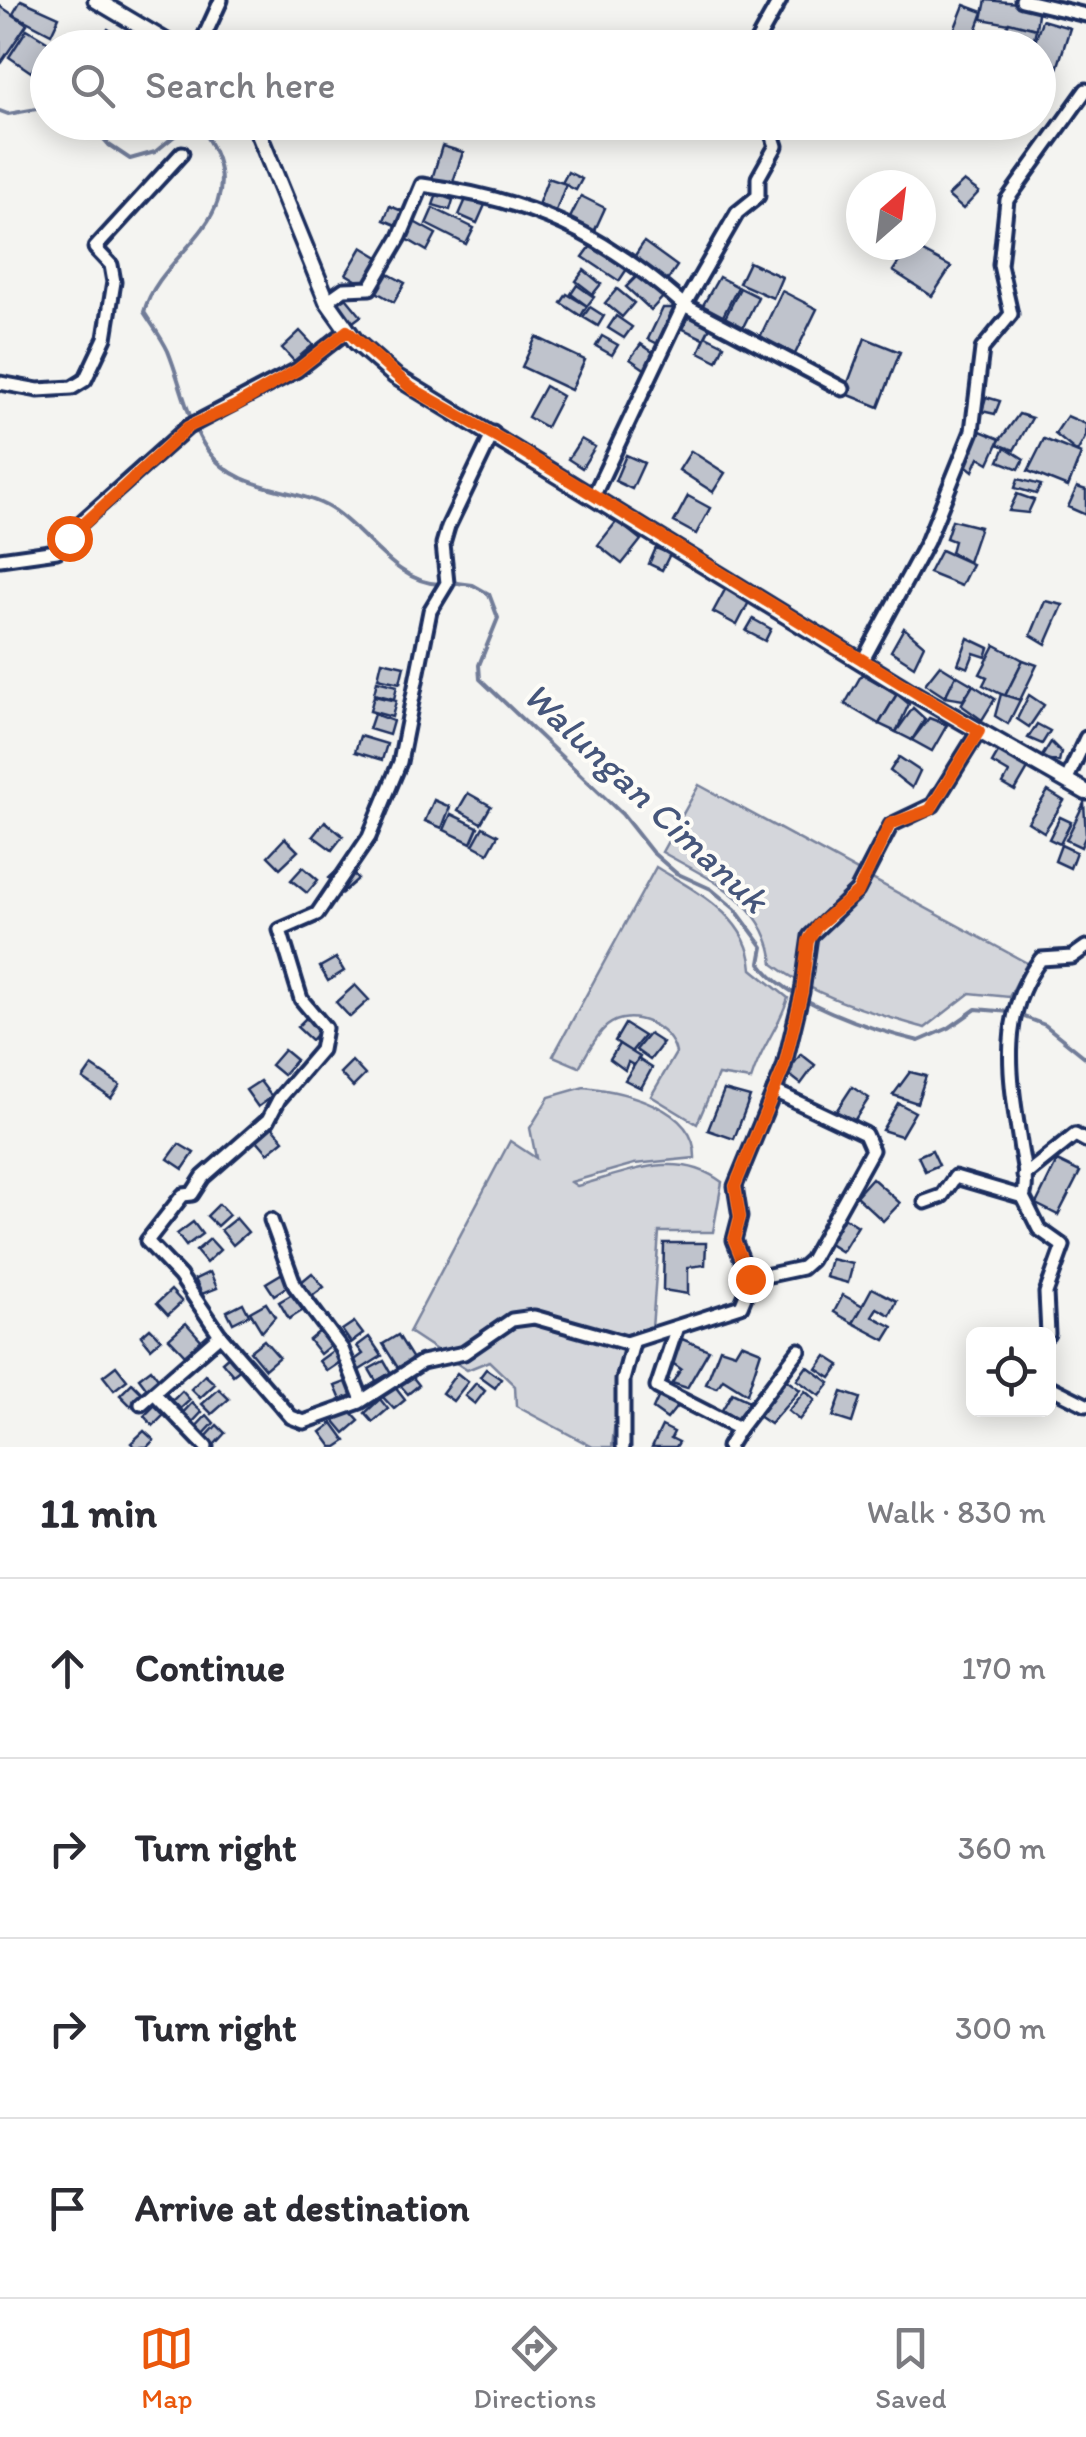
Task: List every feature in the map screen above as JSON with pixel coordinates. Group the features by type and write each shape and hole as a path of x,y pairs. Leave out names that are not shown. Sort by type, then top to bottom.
{"street":[{"path":"96,0 147,30"},
{"path":"208,30 221,0"},
{"path":"763,30 780,0"},
{"path":"1022,0 1086,15"},
{"path":"1056,132 1086,90"},
{"path":"261,140 327,302 347,331 411,388 493,434 862,662 1086,792"},
{"path":"594,496 684,306 734,219 758,196 758,178 775,150 772,140"},
{"path":"862,662 927,542 972,431 982,349 1011,314 1000,265 1007,200 1050,140"},
{"path":"0,383 38,390 72,388 85,380 105,338 114,282 111,265 95,248 182,153"},
{"path":"327,302 344,289 370,288 400,237 420,187 426,185 578,227 646,272 684,306 843,389"},
{"path":"0,558 57,551 76,528 188,427 235,406 297,370 347,331"},
{"path":"493,434 444,544 447,583 430,611 400,762 369,837 316,914 280,930 301,999 323,1037 321,1050 279,1099 268,1120 203,1177 192,1194 182,1195 147,1241 180,1276 220,1334 298,1421 362,1400 422,1362 464,1353 512,1320 534,1317 568,1330 633,1343 736,1309 747,1296 750,1279 734,1240 740,1217 735,1186 774,1091 802,992 812,930 858,892 890,824 930,810 979,731"},
{"path":"1066,780 1086,738"},
{"path":"1018,1196 1024,1176 1008,1058 1016,999 1038,962 1045,957 1072,957 1086,948"},
{"path":"750,1279 802,1268 811,1260 872,1150 865,1134 774,1091"},
{"path":"1024,1176 1075,1135 1086,1140"},
{"path":"924,1202 942,1196 955,1177 1018,1196 1038,1229 1063,1246 1046,1293 1048,1327"},
{"path":"270,1220 296,1286 342,1348 362,1400"},
{"path":"676,1330 657,1387 739,1429"},
{"path":"142,1404 220,1334"},
{"path":"623,1447 623,1380 633,1343"},
{"path":"728,1447 799,1350"},
{"path":"1056,1390 1086,1404"},
{"path":"154,1393 206,1447"}],"shaded area":[{"path":"699,785 1027,963 1009,997 970,993 925,1028 846,1003 790,976 773,964 760,924 734,895 662,852"},
{"path":"656,867 718,907 741,934 752,969 788,998 751,1080 718,1075 697,1124 651,1096 676,1053 666,1035 648,1022 627,1018 607,1026 579,1067 553,1056"},
{"path":"584,1087 636,1098 670,1114 692,1140 695,1158 634,1164 571,1182 577,1186 633,1170 670,1165 687,1166 722,1182 713,1232 659,1232 652,1329 633,1333 623,1352 612,1447 593,1447 516,1406 515,1386 489,1361 467,1370 409,1332 510,1141 536,1158 530,1128 549,1097"}],"building":[{"path":"21,0 59,17 53,30 43,30 13,14"},
{"path":"986,0 1039,5 1036,29 982,19"},
{"path":"964,5 983,12 976,30 954,30"},
{"path":"0,6 27,24 0,64"},
{"path":"1042,20 1070,28 1056,72 1056,30 1039,30"},
{"path":"1009,22 1036,29 1036,30 1006,30"},
{"path":"27,29 30,31 30,71 9,57"},
{"path":"442,146 463,152 452,185 432,179"},
{"path":"568,172 582,179 576,190 562,183"},
{"path":"548,178 566,184 556,211 538,205"},
{"path":"964,181 979,192 963,209 948,196"},
{"path":"437,194 453,200 450,210 433,205"},
{"path":"581,196 605,208 594,232 569,220"},
{"path":"467,197 485,205 477,223 459,215"},
{"path":"390,206 407,213 401,227 384,220"},
{"path":"433,208 474,228 466,244 426,224"},
{"path":"414,222 436,234 427,251 405,238"},
{"path":"594,242 629,266 619,281 583,257"},
{"path":"644,242 677,266 667,281 634,257"},
{"path":"362,247 382,259 366,286 346,274"},
{"path":"936,259 951,267 932,296 893,271 900,260"},
{"path":"749,262 782,277 773,298 739,283"},
{"path":"584,270 601,284 593,294 576,281"},
{"path":"383,271 405,283 394,302 373,290"},
{"path":"640,273 664,296 651,310 626,287"},
{"path":"719,277 738,287 722,318 702,307"},
{"path":"577,285 594,297 587,306 571,294"},
{"path":"740,288 758,297 741,331 723,322"},
{"path":"617,289 634,303 622,317 605,303"},
{"path":"782,291 817,309 795,354 760,337"},
{"path":"342,293 361,316 349,325 330,302"},
{"path":"567,294 587,306 581,316 561,303"},
{"path":"590,307 604,316 598,326 583,317"},
{"path":"663,308 678,308 660,345 648,339"},
{"path":"691,312 712,323 704,339 683,329"},
{"path":"616,316 632,327 624,338 608,328"},
{"path":"300,331 313,345 294,361 282,348"},
{"path":"602,336 618,345 612,355 596,346"},
{"path":"706,336 724,345 717,361 699,352"},
{"path":"536,337 585,360 571,390 522,367"},
{"path":"865,338 900,352 879,407 844,393"},
{"path":"641,344 657,355 646,370 630,359"},
{"path":"545,386 562,396 546,427 528,417"},
{"path":"986,397 1000,401 995,414 982,411"},
{"path":"1019,414 1032,418 1014,450 997,444"},
{"path":"1067,416 1086,424 1086,436 1077,452 1055,434"},
{"path":"978,430 1000,439 989,463 979,457 973,471 963,463"},
{"path":"581,439 595,447 582,468 568,459"},
{"path":"1044,439 1081,454 1068,487 1028,471"},
{"path":"1005,447 1024,459 1019,469 999,461"},
{"path":"691,451 725,473 713,492 679,470"},
{"path":"626,455 644,463 632,489 615,481"},
{"path":"1018,479 1041,485 1036,494 1015,488"},
{"path":"1077,487 1086,490 1086,515 1068,507"},
{"path":"1017,494 1034,500 1028,513 1009,511"},
{"path":"688,496 710,508 696,534 674,522"},
{"path":"952,520 980,527 968,562 951,552 954,541 946,538"},
{"path":"617,521 641,540 622,564 598,545"},
{"path":"656,548 670,554 662,570 649,564"},
{"path":"941,550 972,564 961,586 929,573"},
{"path":"726,588 750,600 737,625 713,612"},
{"path":"1045,601 1063,605 1046,644 1031,635"},
{"path":"753,619 771,629 765,641 746,631"},
{"path":"904,628 924,645 914,666 891,651"},
{"path":"968,638 989,648 986,657 974,653 968,668 958,664"},
{"path":"995,645 1023,660 1005,696 983,685 987,677 980,674"},
{"path":"1023,660 1037,665 1020,700 1005,696"},
{"path":"382,661 404,666 400,683 378,678"},
{"path":"940,665 956,675 945,697 925,684"},
{"path":"862,674 897,694 879,724 845,704"},
{"path":"956,675 973,685 963,700 945,697"},
{"path":"377,681 397,686 394,699 374,694"},
{"path":"973,685 995,699 982,720 961,705"},
{"path":"897,694 909,704 896,732 879,724"},
{"path":"1001,694 1020,700 1008,724 995,716"},
{"path":"1029,695 1044,705 1029,727 1017,719"},
{"path":"374,696 396,701 392,717 370,711"},
{"path":"913,708 925,719 912,740 896,732"},
{"path":"374,714 393,721 389,735 369,729"},
{"path":"929,718 947,725 932,751 912,740"},
{"path":"1037,724 1050,731 1042,744 1028,738"},
{"path":"360,736 387,744 382,760 355,752"},
{"path":"1051,742 1061,752 1059,762 1041,758"},
{"path":"999,751 1029,767 1015,791 1003,784 1009,773 992,763"},
{"path":"899,757 920,771 912,788 890,771"},
{"path":"1048,791 1064,801 1044,832 1028,822"},
{"path":"468,793 491,806 481,823 458,810"},
{"path":"434,800 450,807 442,828 425,821"},
{"path":"1084,803 1086,835 1081,847 1066,840"},
{"path":"451,814 478,827 471,843 444,830"},
{"path":"1060,817 1071,822 1060,844 1049,839"},
{"path":"325,821 343,836 332,850 313,836"},
{"path":"483,827 498,835 488,853 473,845"},
{"path":"285,838 298,851 280,868 268,856"},
{"path":"1061,845 1076,852 1070,868 1055,861"},
{"path":"344,864 358,879 342,893 329,878"},
{"path":"303,867 318,880 307,893 291,880"},
{"path":"336,958 344,971 328,981 320,967"},
{"path":"355,985 369,1000 350,1017 336,1002"},
{"path":"308,1016 322,1028 311,1040 297,1027"},
{"path":"625,1024 644,1036 631,1052 615,1041"},
{"path":"649,1034 663,1043 650,1060 636,1050"},
{"path":"619,1044 640,1057 635,1066 628,1062 625,1070 610,1059"},
{"path":"284,1050 296,1060 283,1075 271,1065"},
{"path":"801,1054 815,1065 801,1084 787,1073"},
{"path":"638,1059 652,1068 641,1088 625,1080"},
{"path":"352,1061 365,1075 353,1087 340,1073"},
{"path":"92,1066 120,1085 111,1098 83,1079"},
{"path":"910,1072 926,1076 917,1103 893,1095"},
{"path":"260,1081 272,1097 258,1107 246,1090"},
{"path":"852,1087 869,1098 852,1124 835,1113"},
{"path":"724,1090 750,1097 734,1139 708,1130"},
{"path":"898,1103 915,1112 901,1136 882,1130"},
{"path":"272,1126 284,1140 268,1153 256,1139"},
{"path":"179,1144 194,1153 183,1169 168,1159"},
{"path":"932,1150 939,1165 925,1171 918,1156"},
{"path":"1057,1161 1080,1172 1058,1215 1036,1204"},
{"path":"872,1178 900,1203 883,1221 856,1196"},
{"path":"219,1204 229,1215 217,1226 207,1216"},
{"path":"842,1216 858,1226 842,1252 826,1242"},
{"path":"236,1218 248,1232 233,1245 221,1230"},
{"path":"193,1222 202,1234 186,1246 177,1234"},
{"path":"210,1239 220,1250 206,1263 196,1251"},
{"path":"664,1243 706,1243 705,1265 688,1267 688,1294 663,1290"},
{"path":"831,1259 853,1264 848,1283 826,1277"},
{"path":"286,1271 294,1282 274,1295 266,1283"},
{"path":"210,1272 217,1288 202,1294 195,1279"},
{"path":"312,1273 324,1287 311,1297 300,1283"},
{"path":"872,1288 897,1301 890,1315 877,1308 872,1316 893,1327 885,1340 853,1323"},
{"path":"171,1290 182,1302 168,1315 157,1303"},
{"path":"296,1292 305,1309 289,1319 279,1302"},
{"path":"843,1295 863,1306 853,1323 834,1312"},
{"path":"243,1303 249,1315 233,1323 227,1311"},
{"path":"266,1303 275,1317 262,1332 250,1312"},
{"path":"354,1322 363,1334 351,1343 342,1330"},
{"path":"186,1323 202,1341 186,1356 169,1338"},
{"path":"150,1328 161,1339 151,1348 141,1336"},
{"path":"321,1330 332,1344 320,1354 309,1340"},
{"path":"398,1335 413,1359 398,1368 383,1344"},
{"path":"369,1337 382,1356 358,1371 352,1362 363,1354 357,1346"},
{"path":"682,1339 709,1350 687,1388 672,1383 681,1369 671,1362"},
{"path":"264,1340 279,1357 265,1369 250,1351"},
{"path":"741,1343 761,1351 747,1394 723,1379 717,1388 706,1384 720,1348 735,1353"},
{"path":"334,1350 342,1361 327,1371 319,1361"},
{"path":"230,1355 242,1368 233,1375 222,1362"},
{"path":"826,1356 840,1365 831,1378 817,1369"},
{"path":"384,1361 391,1373 376,1381 369,1369"},
{"path":"116,1366 127,1380 114,1390 103,1376"},
{"path":"807,1366 830,1383 820,1396 797,1380"},
{"path":"151,1369 160,1381 148,1390 139,1378"},
{"path":"486,1369 501,1379 495,1388 480,1377"},
{"path":"457,1373 468,1382 453,1401 442,1393"},
{"path":"205,1375 215,1384 200,1398 191,1389"},
{"path":"411,1375 419,1385 408,1394 399,1384"},
{"path":"785,1379 800,1390 770,1424 758,1416"},
{"path":"348,1381 354,1394 341,1400 335,1386"},
{"path":"132,1383 143,1394 131,1406 120,1395"},
{"path":"476,1383 485,1391 475,1404 465,1396"},
{"path":"394,1386 405,1400 394,1409 382,1396"},
{"path":"219,1389 229,1399 212,1414 202,1404"},
{"path":"662,1389 679,1404 667,1419 653,1409"},
{"path":"182,1391 190,1400 176,1413 168,1405"},
{"path":"805,1391 815,1400 799,1420 788,1411"},
{"path":"842,1392 860,1398 852,1423 833,1417"},
{"path":"732,1393 749,1401 738,1420 722,1410"},
{"path":"380,1399 388,1409 373,1422 365,1413"},
{"path":"157,1403 166,1413 153,1426 144,1416"},
{"path":"192,1403 202,1412 189,1426 179,1417"},
{"path":"349,1410 359,1421 345,1433 335,1421"},
{"path":"207,1415 214,1423 200,1438 192,1431"},
{"path":"333,1423 346,1441 337,1447 332,1447 321,1432"},
{"path":"217,1425 225,1433 213,1446 205,1438"},
{"path":"662,1426 674,1432 671,1438 679,1442 676,1447 652,1447"},
{"path":"144,1431 154,1440 147,1447 135,1447 131,1443"}],"waterway":[{"name":"Walungan Cimanuk","path":"0,111 8,114 30,110"},
{"name":"Walungan Cimanuk","path":"105,140 130,159 155,152 170,140"},
{"name":"Walungan Cimanuk","path":"207,140 218,162 221,188 214,210 154,289 144,312 168,351 201,440 220,465 235,475 330,508 409,575 440,584"},
{"name":"Walungan Cimanuk","path":"450,582 473,585 489,594 498,618 479,665 480,679 622,814 652,852 676,873 711,889 735,909 763,947 760,963 772,977 832,1013 919,1041 949,1028 976,1009 1010,1012"},
{"name":"Walungan Cimanuk","path":"1019,1015 1045,1025 1086,1058"}],"route":[{"path":"69,538 188,427 235,406 297,370 347,331 411,388 515,447 979,731 930,810 890,824 858,892 812,930 784,1067 735,1186 740,1217 734,1240 750,1279"}]}
